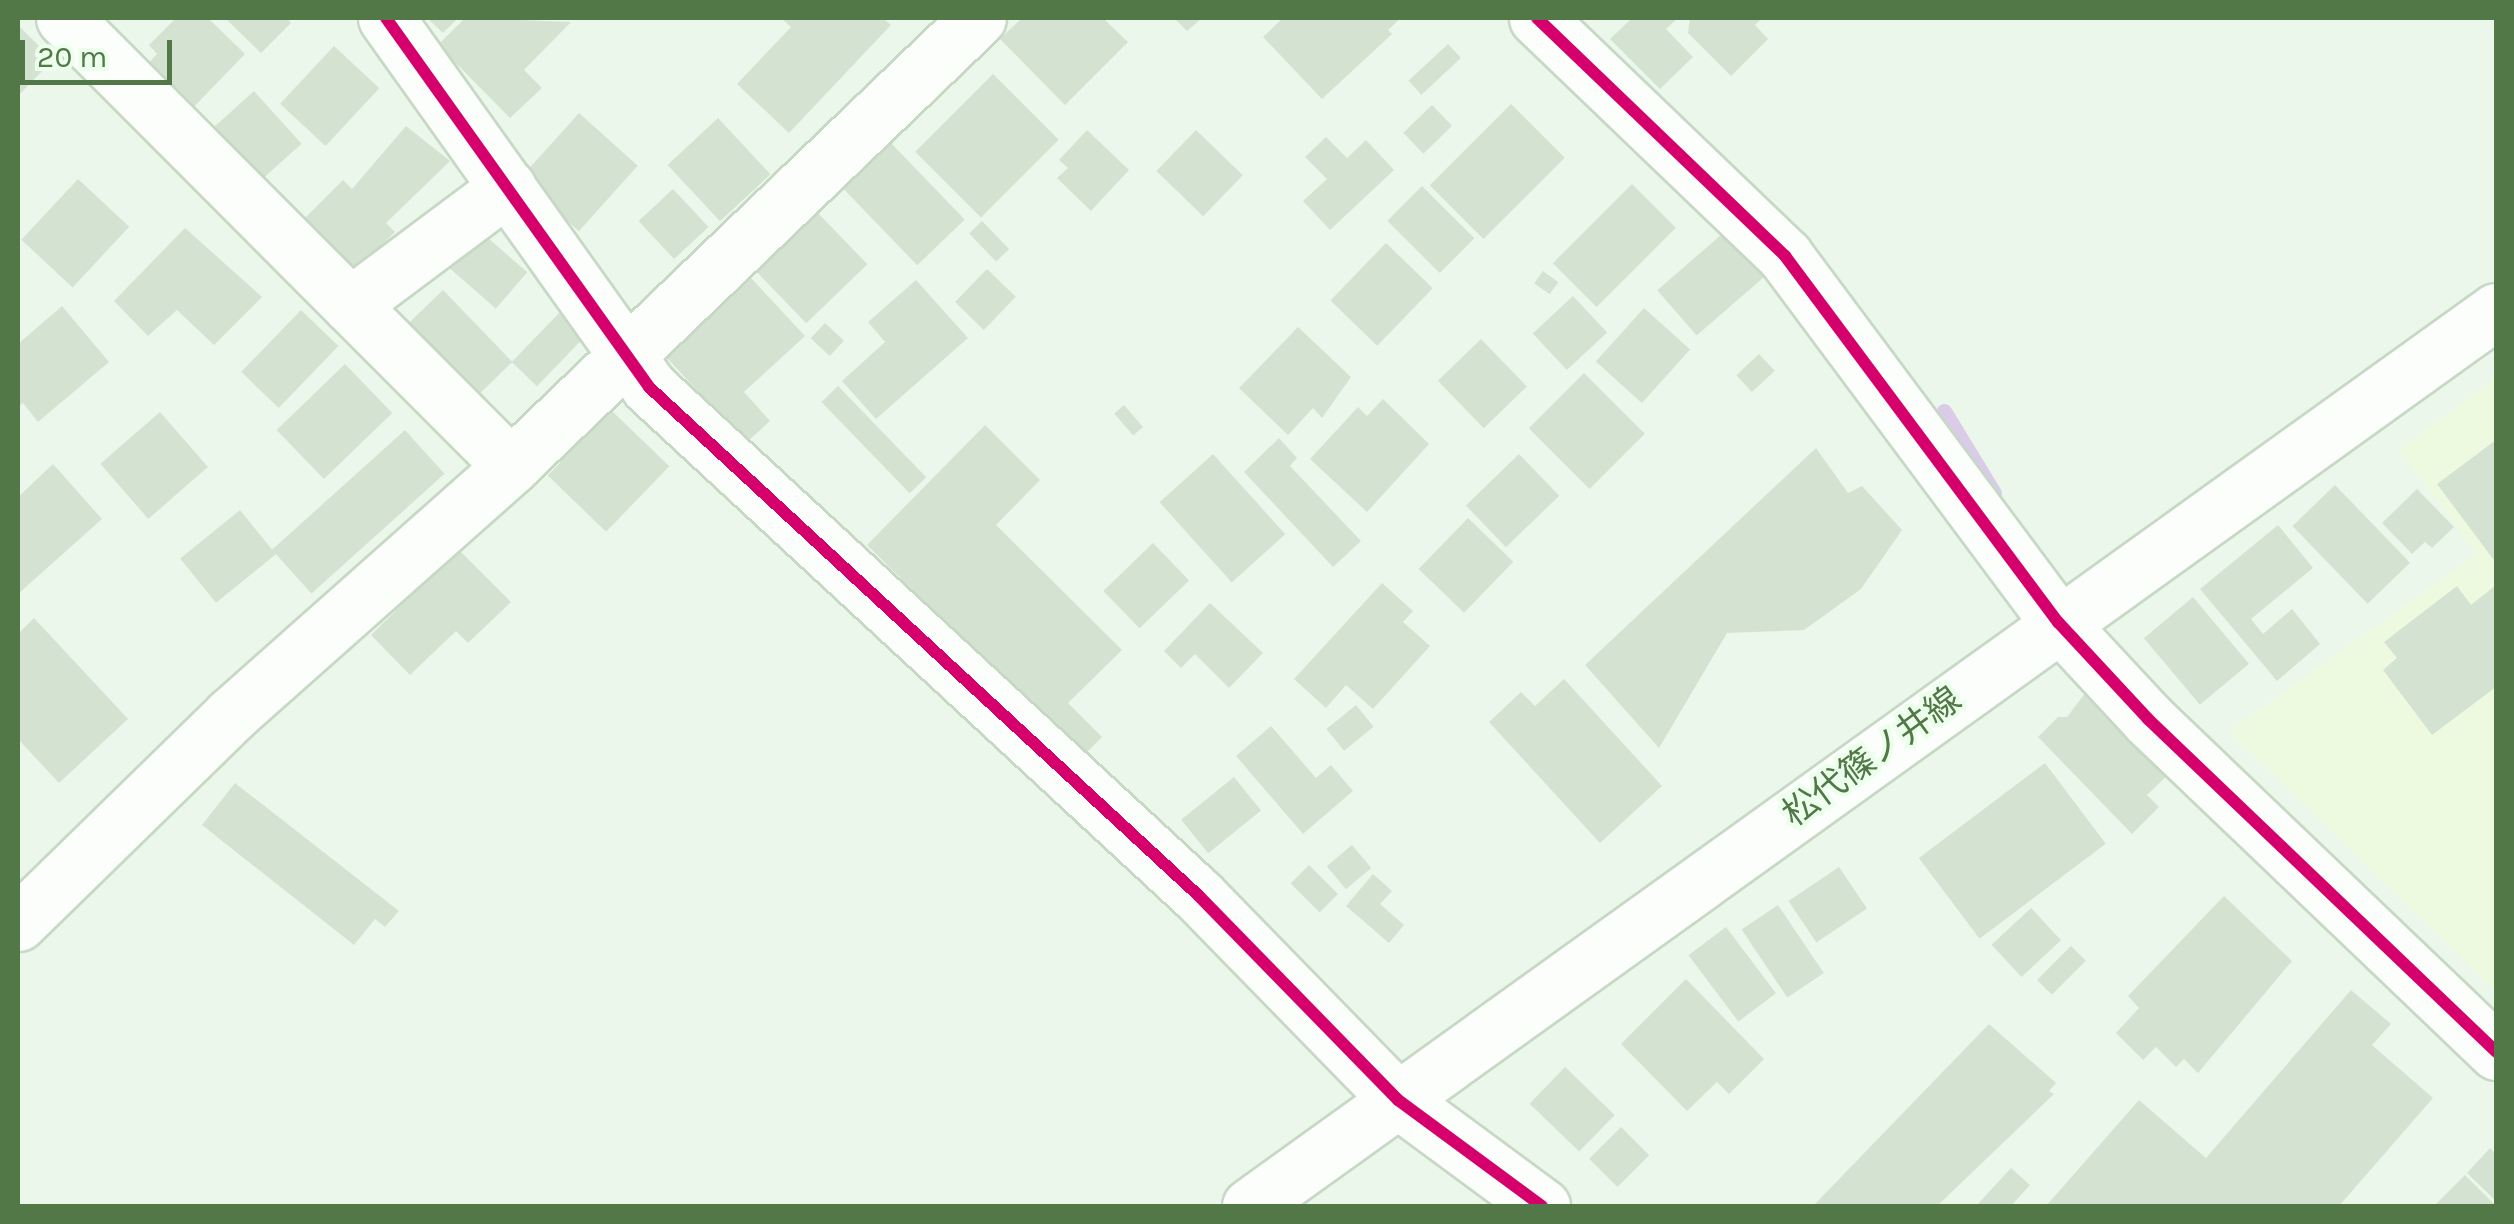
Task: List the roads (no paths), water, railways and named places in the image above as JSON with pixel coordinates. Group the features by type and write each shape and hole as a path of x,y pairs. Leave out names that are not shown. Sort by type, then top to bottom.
{"street":[{"path":"64,18 511,466"},
{"path":"386,18 628,351 649,387 1199,896 1398,1100 1542,1206"},
{"path":"1536,18 1785,256 2058,622 2148,719 2496,1052"},
{"path":"18,923 232,715 511,466 944,29"},
{"path":"350,305 508,187"},
{"name":"松代篠ノ井線","path":"1250,1206 2496,311"}],"waterway":[{"path":"1944,411 1994,493"}]}
